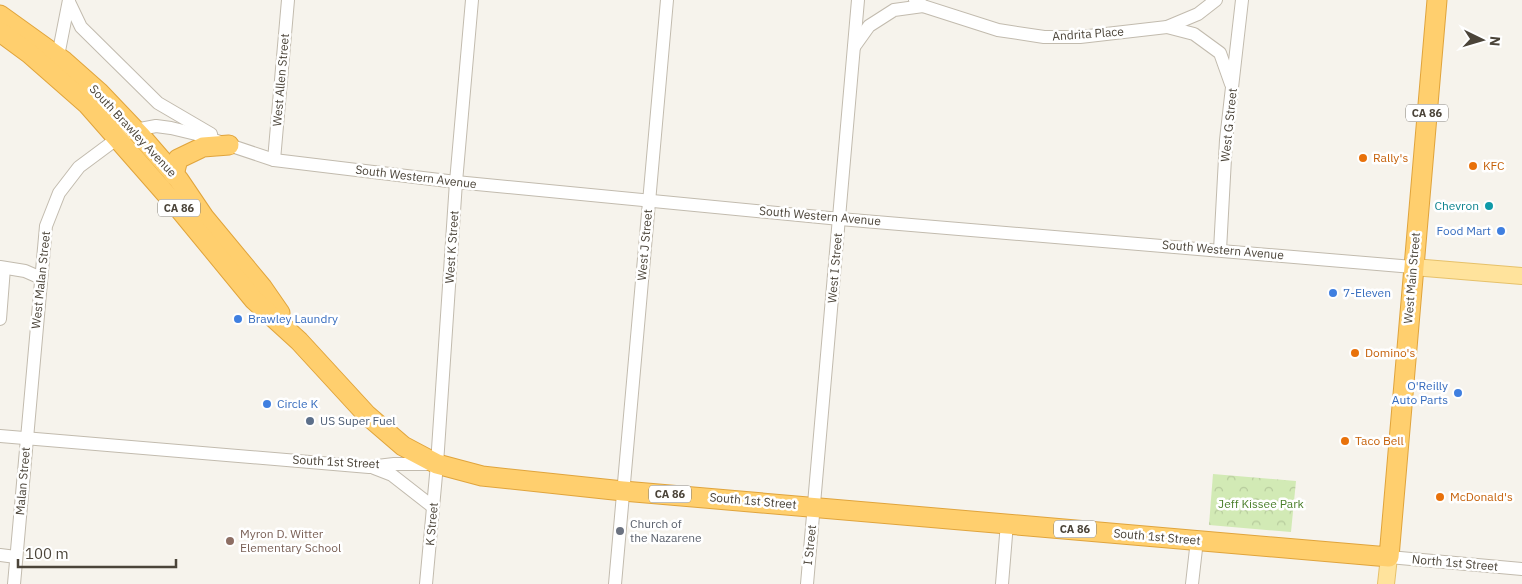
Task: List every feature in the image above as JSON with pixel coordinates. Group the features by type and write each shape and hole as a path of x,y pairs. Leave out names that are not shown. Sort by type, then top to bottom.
{"highway":[{"name":"West Main Street","path":"1389,557 1437,0"},
{"name":"South Brawley Avenue","path":"0,15 58,56 99,92 126,134 180,210 254,300 299,341 367,415 403,446 437,464"},
{"name":"South Brawley Avenue","path":"0,32 30,54 87,104 174,175 204,217 262,287 299,341"},
{"path":"174,175 178,159 203,147 229,144"},
{"name":"South 1st Street","path":"437,464 482,476 623,491 1389,557"}],"main road":[{"path":"1413,267 1522,276"},
{"path":"1386,584 1389,557"}],"street":[{"name":"West Allen Street","path":"274,160 288,0"},
{"name":"West K Street","path":"437,464 456,182 472,0"},
{"name":"West J Street","path":"615,584 667,0"},
{"name":"West I Street","path":"814,506 858,0"},
{"name":"Andrita Place","path":"854,48 868,26 894,10 919,3 998,30 1044,37 1080,37 1167,27 1198,14 1216,0"},
{"name":"West G Street","path":"1220,250 1226,140 1242,0"},
{"name":"South Western Avenue","path":"69,1 81,27 158,103 229,144"},
{"path":"58,56 69,1"},
{"name":"Andrita Place","path":"1167,27 1194,34 1220,53 1233,89"},
{"name":"South Western Avenue","path":"126,134 156,126 171,128 229,144 274,160 456,182 840,219 1413,267"},
{"name":"West Malan Street","path":"26,438 46,226 59,193 79,167 126,134"},
{"path":"0,319 2,268 25,271 41,278"},
{"name":"South 1st Street","path":"0,436 369,466 437,464"},
{"name":"Malan Street","path":"14,584 26,438"},
{"name":"K Street","path":"426,584 437,464"},
{"path":"369,466 392,475 433,507"},
{"name":"I Street","path":"806,584 814,506"},
{"path":"1002,584 1007,523"},
{"path":"1192,584 1197,540"},
{"path":"0,555 16,557"},
{"name":"North 1st Street","path":"1389,557 1522,569"}],"green space":[{"name":"Jeff Kissee Park","path":"1213,474 1296,481 1291,532 1209,525"}],"place":[{"name":"Rally's","path":"1363,158"},
{"name":"KFC","path":"1473,166"},
{"name":"Chevron","path":"1489,206"},
{"name":"Food Mart","path":"1501,231"},
{"name":"7-Eleven","path":"1333,293"},
{"name":"Brawley Laundry","path":"238,319"},
{"name":"Domino's","path":"1355,353"},
{"name":"O'Reilly Auto Parts","path":"1458,393"},
{"name":"Circle K","path":"267,404"},
{"name":"US Super Fuel","path":"310,421"},
{"name":"Taco Bell","path":"1345,441"},
{"name":"McDonald's","path":"1440,497"},
{"name":"Church of the Nazarene","path":"620,531"},
{"name":"Myron D. Witter Elementary School","path":"230,541"}]}
